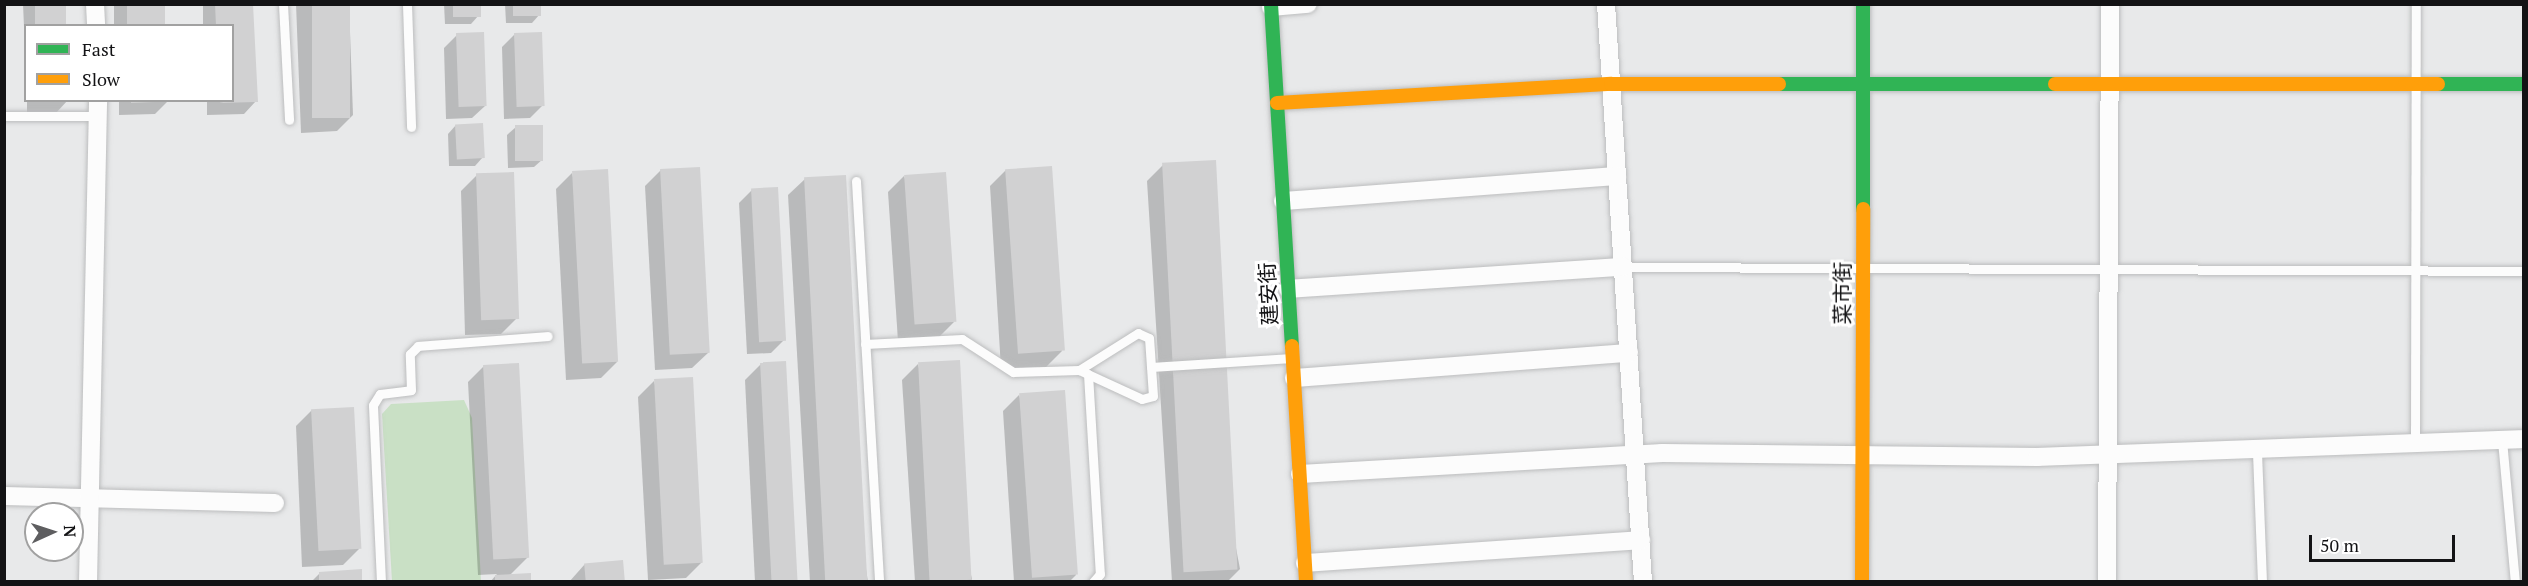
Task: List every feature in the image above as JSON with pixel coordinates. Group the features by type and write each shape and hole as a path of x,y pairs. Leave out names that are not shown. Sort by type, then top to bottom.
{"street":[{"path":"95,4 96,24"},
{"path":"1271,6 1308,4"},
{"path":"1606,4 1643,582"},
{"name":"菜市街","path":"1862,582 1863,4"},
{"path":"2107,582 2109,4"},
{"name":"建安街","path":"1271,6 1306,582"},
{"path":"1277,103 1611,84 2523,84"},
{"path":"88,582 97,108"},
{"path":"1283,201 1617,176"},
{"path":"1288,289 1623,267"},
{"path":"1294,378 1629,353"},
{"path":"1300,474 1635,454 2108,455 2258,452 2523,439"},
{"path":"4,496 276,504"},
{"path":"1305,563 1641,540"}],"lane":[{"path":"283,4 289,120"},
{"path":"407,4 411,127"},
{"path":"2415,444 2416,4"},
{"path":"4,116 97,108"},
{"path":"856,181 879,582"},
{"path":"1623,267 2523,272"},
{"path":"865,344 962,339 1013,372 1083,372 1142,399 1153,396 1149,338 1138,333 1083,372"},
{"path":"381,582 373,405 380,394 411,390 410,354 418,346 548,336"},
{"path":"1151,367 1293,358"},
{"path":"1083,372 1100,574 1093,582"},
{"path":"2502,440 2515,582"},
{"path":"2258,452 2262,582"}],"green space":[{"path":"464,400 472,418 481,581 392,581 382,414 391,404"}],"building":[{"path":"35,4 66,4 66,24 35,24"},
{"path":"127,4 165,4 165,24 127,24"},
{"path":"215,4 253,4 258,102 219,103 234,102 234,24 216,24"},
{"path":"312,4 350,4 350,118 312,118"},
{"path":"453,4 481,4 481,17 453,17"},
{"path":"513,4 541,4 541,16 513,16"},
{"path":"484,32 487,106 459,107 456,33"},
{"path":"542,32 545,106 517,107 514,33"},
{"path":"483,123 485,158 457,159 455,124"},
{"path":"515,125 543,125 543,161 515,161"},
{"path":"1216,160 1237,569 1184,572 1162,163"},
{"path":"1052,166 1065,351 1018,354 1005,169"},
{"path":"700,167 710,353 670,355 660,169"},
{"path":"608,169 618,362 582,364 572,171"},
{"path":"514,172 519,319 481,320 476,173"},
{"path":"946,172 956,322 915,325 904,175"},
{"path":"846,175 867,582 825,582 804,177"},
{"path":"778,187 786,341 759,342 751,188"},
{"path":"960,360 972,580 930,582 918,362"},
{"path":"786,361 798,582 772,582 760,362"},
{"path":"519,363 529,558 493,560 483,365"},
{"path":"693,377 703,563 664,565 654,379"},
{"path":"1065,390 1078,575 1032,578 1019,393"},
{"path":"354,407 361,549 318,551 311,409"},
{"path":"623,560 625,582 586,582 584,563"},
{"path":"362,569 362,582 319,582 319,572"},
{"path":"531,573 531,582 495,582 495,575"}],"traffic: fast":[{"path":"1271,4 1292,346"},
{"path":"1863,4 1863,209"},
{"path":"1779,84 2055,84"},
{"path":"2438,84 2524,84"}],"traffic: slow":[{"path":"1277,103 1611,84 1779,84"},
{"path":"2055,84 2438,84"},
{"path":"1862,582 1863,209"},
{"path":"1292,346 1306,582"}]}
